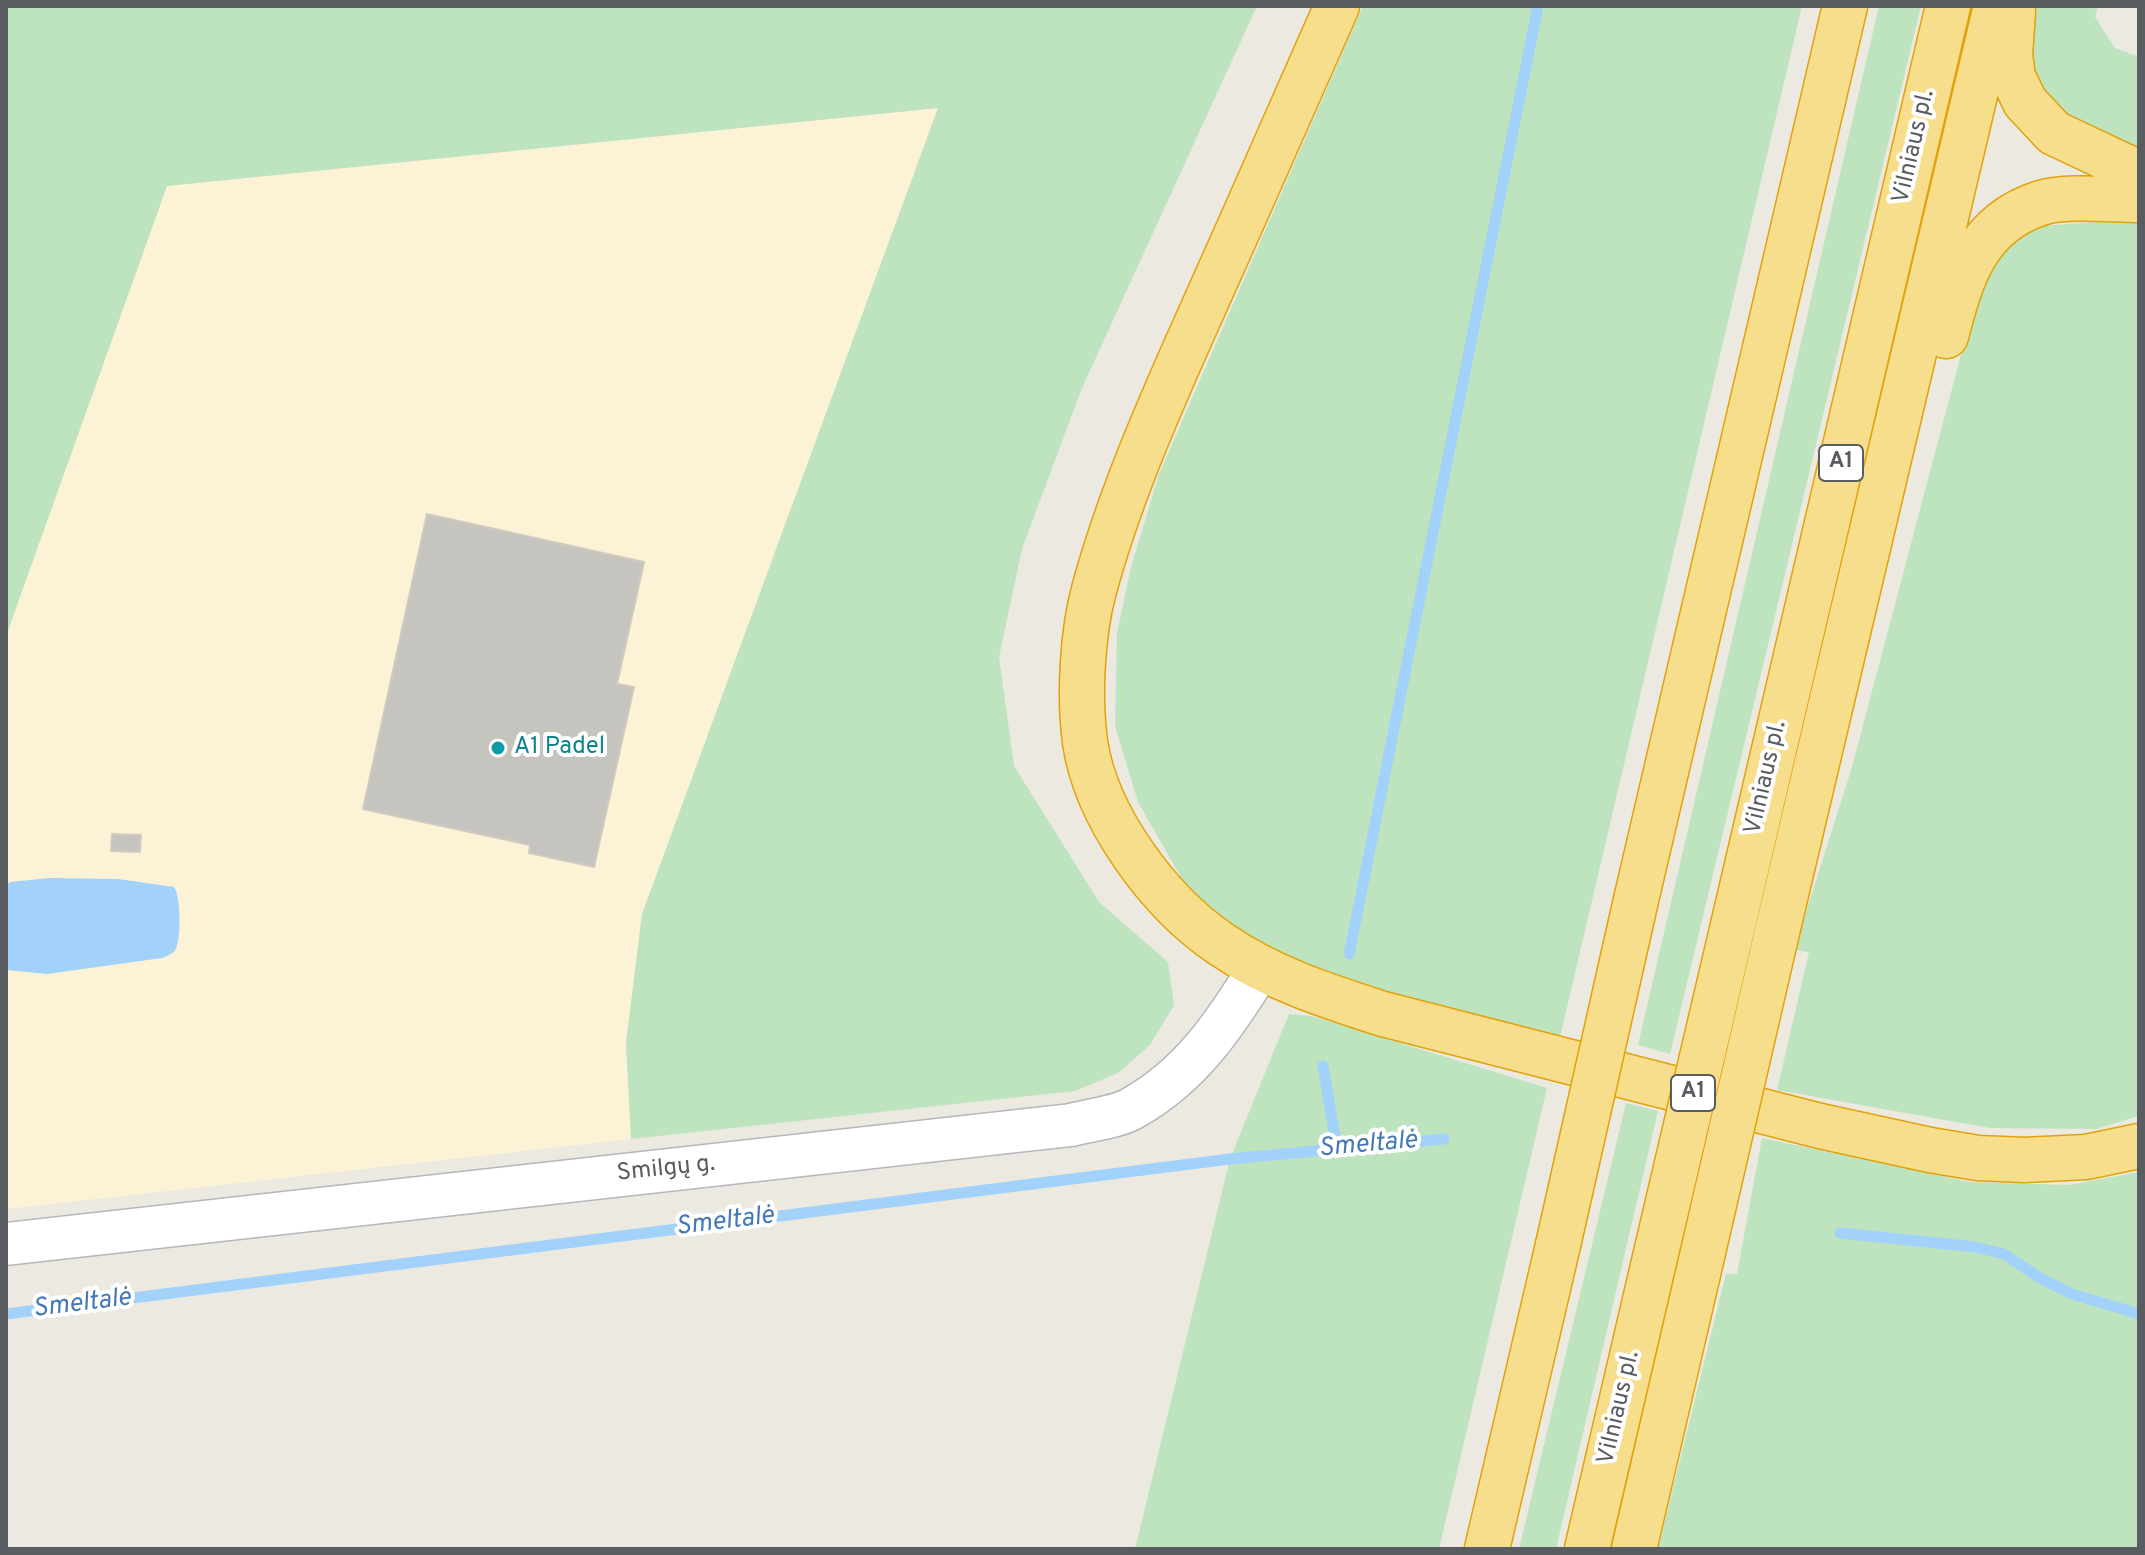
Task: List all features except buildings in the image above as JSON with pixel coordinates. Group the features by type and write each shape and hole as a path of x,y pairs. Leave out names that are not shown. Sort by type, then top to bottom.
{"highway":[{"path":"1337,6 1151,427 1093,593 1082,669 1085,743 1102,799 1136,858 1176,907 1220,943 1260,968 1320,994 1425,1026 1820,1126 1930,1150 1978,1158 2024,1160 2086,1157 2139,1146"},
{"path":"1487,1549 1845,6"},
{"name":"Vilniaus pl.","path":"1587,1549 1948,6"},
{"path":"1634,1549 1996,6"},
{"path":"2014,6 2010,55 2013,77 2025,102 2054,133 2139,173"},
{"path":"1817,762 1875,618 1957,293 1975,251 2004,220 2042,203 2091,199 2139,200"}],"street":[{"name":"Smilgų g.","path":"6,1244 1071,1125 1129,1110 1183,1071 1221,1030 1260,968"}],"shaded area":[{"path":"939,108 642,914 626,1043 631,1139 6,1209 6,636 167,186"}],"green space":[{"path":"6,6 1257,6 1082,388 1022,549 999,657 1014,766 1099,902 1168,962 1174,1005 1150,1045 1118,1073 1075,1091 631,1139 626,1043 642,914 938,108 167,186 6,636"},
{"path":"1363,6 1802,6 1560,1037 1370,987 1288,956 1232,925 1186,886 1138,802 1115,726 1117,633 1131,567 1159,474"},
{"path":"1879,6 1921,6 1670,1054 1638,1045"},
{"path":"2029,6 2098,6 2095,17 2115,48 2139,57 2139,150 2083,132 2047,101 2027,63"},
{"path":"2122,220 2139,223 2139,1116 2096,1129 1990,1128 1777,1090 1809,952 1794,950 1852,767 1977,294 1998,249 2040,226"},
{"path":"1289,1014 1312,1016 1547,1088 1439,1549 1135,1549 1230,1159"},
{"path":"1626,1103 1658,1111 1556,1549 1519,1549"},
{"path":"1762,1138 1970,1182 2069,1185 2139,1172 2139,1549 1658,1549 1726,1274 1737,1274"}],"water":[{"path":"50,878 118,879 174,887 180,920 177,947 162,958 47,974 6,970 6,886 10,882"}],"waterway":[{"path":"1349,954 1538,6"},
{"path":"1323,1066 1337,1149"},
{"name":"Smeltalė","path":"6,1314 1230,1159 1444,1139"},
{"name":"Smeltalė","path":"1840,1233 1975,1247 2004,1254 2043,1280 2072,1294 2139,1314"}],"place":[{"name":"A1 Padel","path":"498,748"}]}
